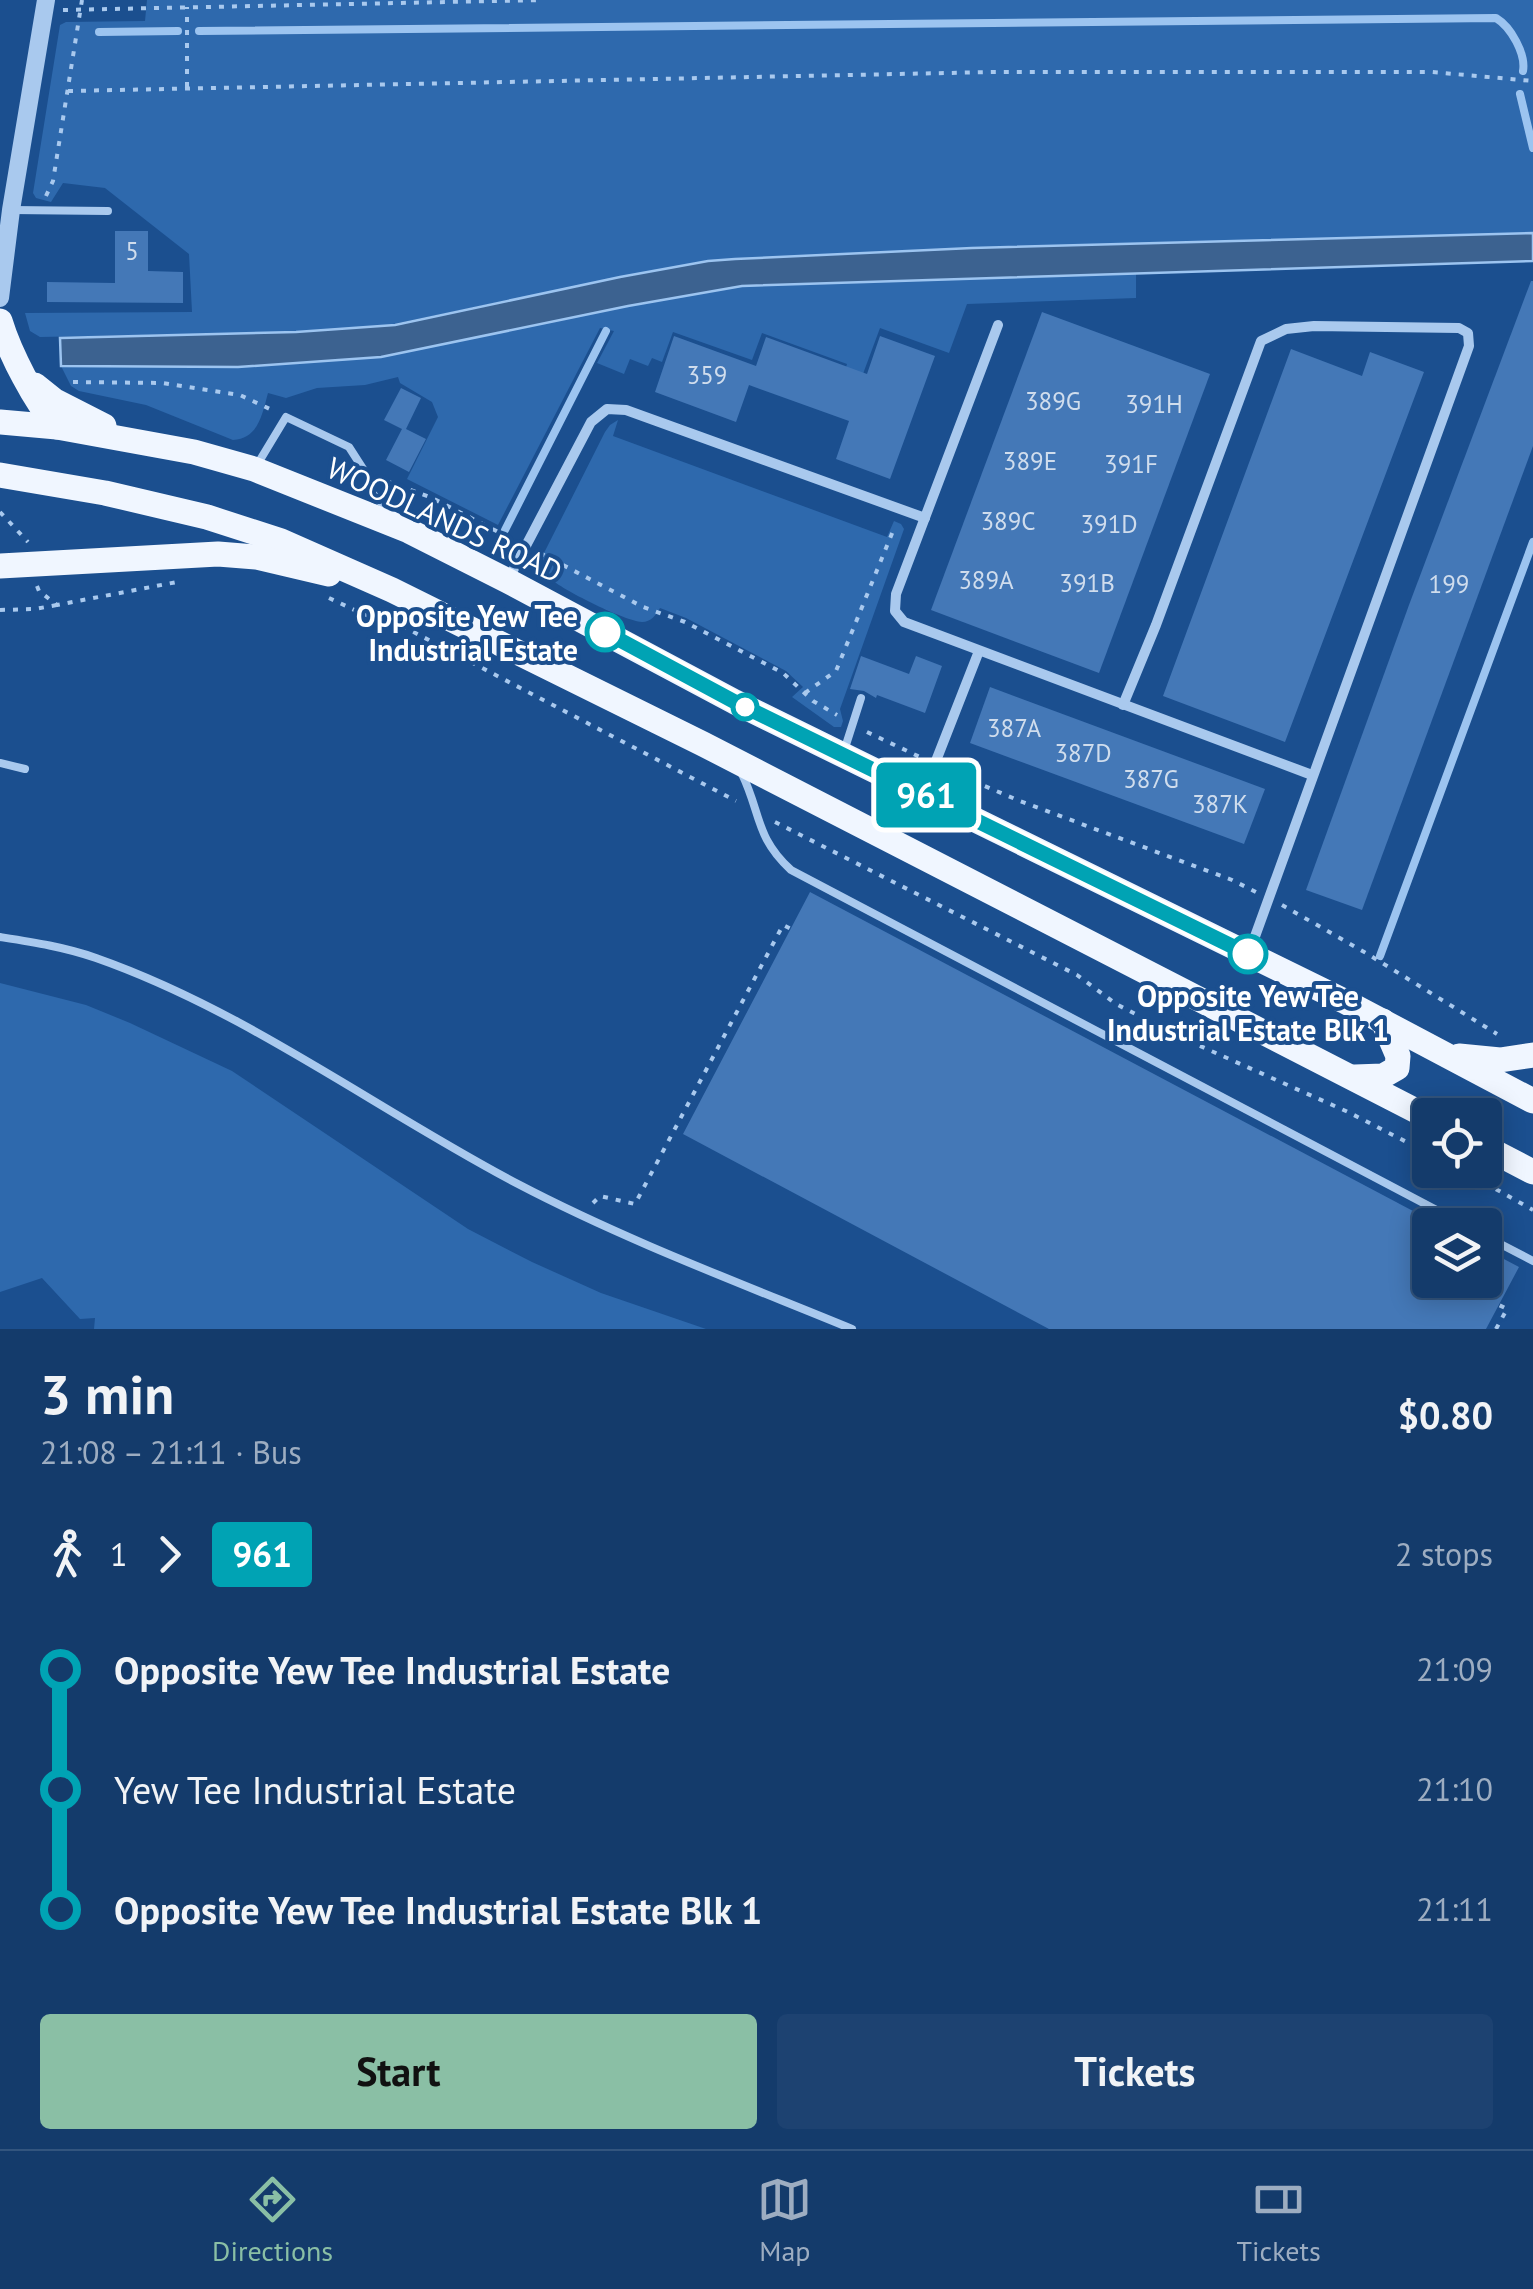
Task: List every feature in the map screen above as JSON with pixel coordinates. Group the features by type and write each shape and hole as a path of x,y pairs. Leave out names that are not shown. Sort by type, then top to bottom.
{"main road":[{"path":"0,322 42,410 57,427"},
{"path":"26,376 55,401 126,438"},
{"name":"WOODLANDS ROAD","path":"0,422 57,427 194,452 254,469 409,531 735,702 1383,1020 1533,1101"},
{"path":"0,475 105,493 208,517 281,541 392,590 735,761 1412,1109"},
{"path":"0,566 218,554 256,557 392,590"},
{"path":"1349,1076 1382,1076 1397,1068 1398,1056 1383,1020"},
{"path":"1450,1056 1500,1060 1533,1056"},
{"path":"1502,1156 1533,1172"}],"street":[{"path":"0,298 45,5"},
{"path":"998,325 896,594 895,611 904,622 1312,775"},
{"path":"1123,704 1156,626 1260,341 1286,329 1314,326 1459,328 1468,333 1469,346 1248,954"},
{"path":"508,580 591,422 607,409 626,410 925,518"},
{"path":"923,794 979,651"}],"lane":[{"path":"11,210 108,210"},
{"path":"254,469 286,417 350,447 368,475 371,492 409,531"},
{"path":"843,756 861,698"},
{"path":"735,761 750,789 754,811 774,854 790,870 1433,1208"},
{"path":"0,762 25,769"},
{"path":"0,937 94,957 158,982 236,1021 519,1184 736,1284 852,1329"},
{"path":"1502,1245 1533,1261"}],"path":[{"path":"38,212 53,181 82,0"},
{"path":"45,5 80,9 542,0"},
{"path":"187,7 187,88"},
{"path":"68,90 995,72 1432,72 1533,82"},
{"path":"70,382 163,383 240,395 286,417"},
{"path":"805,693 836,671 902,510"},
{"path":"0,512 27,540 39,591 57,605"},
{"path":"0,610 36,609 181,582"},
{"path":"322,593 349,609 404,627 1077,975 1116,1004 1180,1037 1412,1145"},
{"path":"600,1196 635,1204 783,925 791,929"},
{"path":"766,958 774,962"},
{"path":"750,988 758,992"},
{"path":"733,1019 741,1023"},
{"path":"716,1051 724,1055"},
{"path":"700,1081 708,1086"},
{"path":"683,1114 691,1119"},
{"path":"1494,1188 1533,1210"},
{"path":"1496,1329 1507,1309 1499,1304"}],"shaded area":[{"path":"147,0 1533,0 1533,233 972,248 620,277 379,327 40,337 30,331 25,313 192,312 189,254 105,188 63,183 51,202 36,198 33,193 60,25 145,21"},
{"path":"1533,233 1533,261 742,286 381,357 238,367 61,366 60,338 296,332 395,325 708,261 972,248"},
{"path":"1136,273 1136,298 967,304 949,353 880,328 857,390 841,384 847,364 762,333 752,360 673,332 662,362 652,358 648,366 630,359 624,374 597,363 614,331 600,328 498,525 407,479 438,417 432,402 400,383 398,377 365,385 317,388 286,398 268,393 253,430 233,440 146,405 79,391 71,386 61,366 238,367 381,357 742,286"},
{"path":"618,420 613,436 887,537 894,521 901,524 904,529 840,709 841,727 834,727 792,697 803,687 786,671 686,618 660,608 648,621 634,620 582,598 547,575 541,558 605,432"},
{"path":"0,983 86,1005 232,1071 468,1229 601,1293 706,1329 94,1329 95,1318 80,1319 42,1278 0,1292"}],"building":[{"path":"115,231 148,231 148,271 183,272 183,303 47,302 47,282 115,283"},
{"path":"1531,281 1533,446 1362,910 1306,890"},
{"path":"1042,312 1210,374 1099,673 931,610"},
{"path":"674,336 756,366 766,337 867,374 880,336 935,356 890,479 836,459 849,421 749,385 736,422 655,392"},
{"path":"1291,349 1362,376 1370,352 1424,372 1285,742 1163,696"},
{"path":"401,388 421,398 406,429 426,439 409,472 386,460 402,429 384,420"},
{"path":"861,656 909,674 916,656 942,666 925,713 850,689"},
{"path":"990,687 1265,789 1244,844 970,743"},
{"path":"810,892 1412,1210 1412,1298 1502,1298 1502,1258 1519,1267 1486,1329 1049,1329 683,1134"}],"waterway":[{"path":"199,31 1496,18 1516,42 1523,71"},
{"path":"99,32 178,31"},
{"path":"1520,94 1533,148"},
{"path":"505,530 606,331"},
{"path":"1380,956 1533,542"}],"bus line":[{"name":"961","path":"605,632 735,702 1248,954"}],"place":[{"name":"Opposite Yew Tee Industrial Estate","path":"605,632"},
{"name":"Opposite Yew Tee Industrial Estate Blk 1","path":"1248,954"}]}
